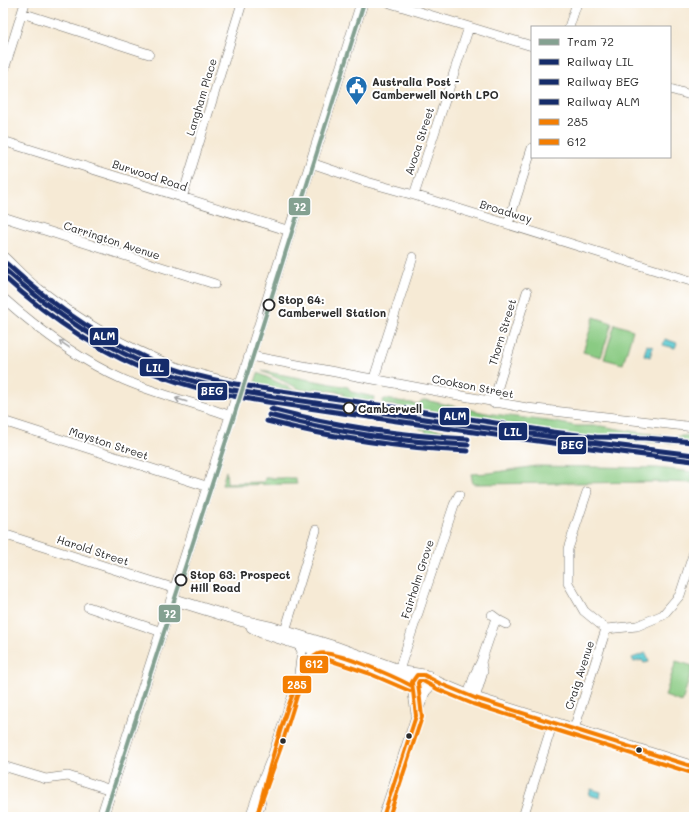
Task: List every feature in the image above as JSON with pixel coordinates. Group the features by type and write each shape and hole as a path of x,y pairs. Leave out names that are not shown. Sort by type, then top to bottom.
{"main road":[{"path":"102,817 209,487 362,3"},
{"path":"174,594 243,622 270,626 283,635 379,666 400,675 420,691 426,689 472,697"},
{"path":"299,640 310,643 313,649 327,653 341,653"},
{"path":"400,675 423,675 472,697 694,767"},
{"path":"412,686 413,679 423,675"},
{"path":"423,675 429,684 426,689"}],"street":[{"path":"3,73 25,3"},
{"name":"Langham Place","path":"182,198 242,3"},
{"path":"390,3 531,46"},
{"path":"569,26 577,3"},
{"path":"22,13 149,54"},
{"name":"Avoca Street","path":"414,194 469,27"},
{"path":"671,89 694,96"},
{"name":"Burwood Road","path":"3,141 290,231"},
{"path":"508,224 531,151"},
{"name":"Broadway","path":"311,163 368,182 414,194 694,282"},
{"name":"Carrington Avenue","path":"3,218 215,284"},
{"path":"3,256 38,289 91,325 128,346 171,366 241,386"},
{"path":"374,378 413,257"},
{"name":"Thorn Street","path":"493,403 527,292"},
{"path":"3,298 68,347 117,376 154,391 232,414"},
{"name":"Cookson Street","path":"250,356 374,378 493,403 694,428"},
{"name":"Mayston Street","path":"3,421 209,487"},
{"path":"587,492 568,549 568,583 584,611 606,629 637,626 663,615 680,595 694,552"},
{"name":"Fairholm Grove","path":"400,675 454,506 459,495"},
{"path":"283,635 316,530"},
{"name":"Harold Street","path":"3,534 174,594"},
{"path":"88,607 162,632"},
{"path":"472,697 476,672 481,662 494,616 506,624"},
{"name":"Craig Avenue","path":"574,729 606,629"},
{"path":"298,680 302,652 299,640"},
{"path":"255,814 272,757 298,680 312,654 313,649"},
{"path":"308,661 318,654 327,653"},
{"path":"412,686 416,716"},
{"path":"383,817 426,689"},
{"path":"523,817 553,722"},
{"path":"3,766 46,779 68,776 111,790"}],"green space":[{"path":"594,317 612,323 601,357 583,352"},
{"path":"615,324 633,330 623,364 604,359"},
{"path":"262,371 348,387 351,392 374,397 373,402 343,398 344,393 313,388 312,391 300,389"},
{"path":"258,373 296,391 299,392 254,385"},
{"path":"385,399 418,404 425,400 486,413 576,426 601,426 670,437 694,435 694,445 664,442 626,442 526,430 447,416 447,414 382,404 383,400"},
{"path":"420,427 444,431 442,439 419,438 419,435 425,436 426,430 420,429"},
{"path":"536,466 657,468 694,472 694,483 473,484 471,474 490,473"},
{"path":"226,471 227,483 264,482 265,478 295,478 297,484 222,485"},
{"path":"676,661 693,666 682,702 665,696"}],"water":[{"path":"665,339 677,343 675,348 663,345"},
{"path":"647,345 653,347 650,357 644,355"},
{"path":"646,653 649,662 644,663 642,660 634,662 632,658"},
{"path":"591,789 601,792 600,798 589,795"}],"tram line":[{"name":"72","path":"104,817 235,413 364,3"},
{"path":"259,334 264,307"}],"rail line":[{"name":"ALM","path":"7,264 43,295 102,335 144,357 186,373 248,386 553,432 596,437 645,438 694,442"},
{"name":"LIL","path":"3,268 40,299 78,327 119,351 162,371 183,378 229,389 276,397 519,432 694,455"},
{"name":"BEG","path":"3,276 39,307 98,347 163,377 208,391 255,400 392,420 693,461"},
{"name":"ALM","path":"271,409 344,425 393,433 468,439"},
{"name":"LIL","path":"269,415 343,431 393,439 468,445"},
{"name":"BEG","path":"267,421 342,437 392,445 468,451"}],"transit line":[{"name":"285","path":"257,817 273,756 290,703 299,680 308,663 318,654 325,653 350,659 412,686"},
{"name":"612","path":"256,817 281,747 297,696 307,674 316,662 326,659 368,673 410,691"},
{"name":"285","path":"383,817 416,716 412,682 417,675 424,675 441,684 475,698 694,767"},
{"name":"612","path":"389,817 422,717 419,681 423,681 439,690 473,704 692,773"}],"place":[{"name":"Australia Post - Camberwell North LPO","path":"357,106"},
{"name":"Stop 64: Camberwell Station","path":"269,305"},
{"name":"Camberwell","path":"349,408"},
{"name":"Stop 63: Prospect Hill Road","path":"181,580"}]}
